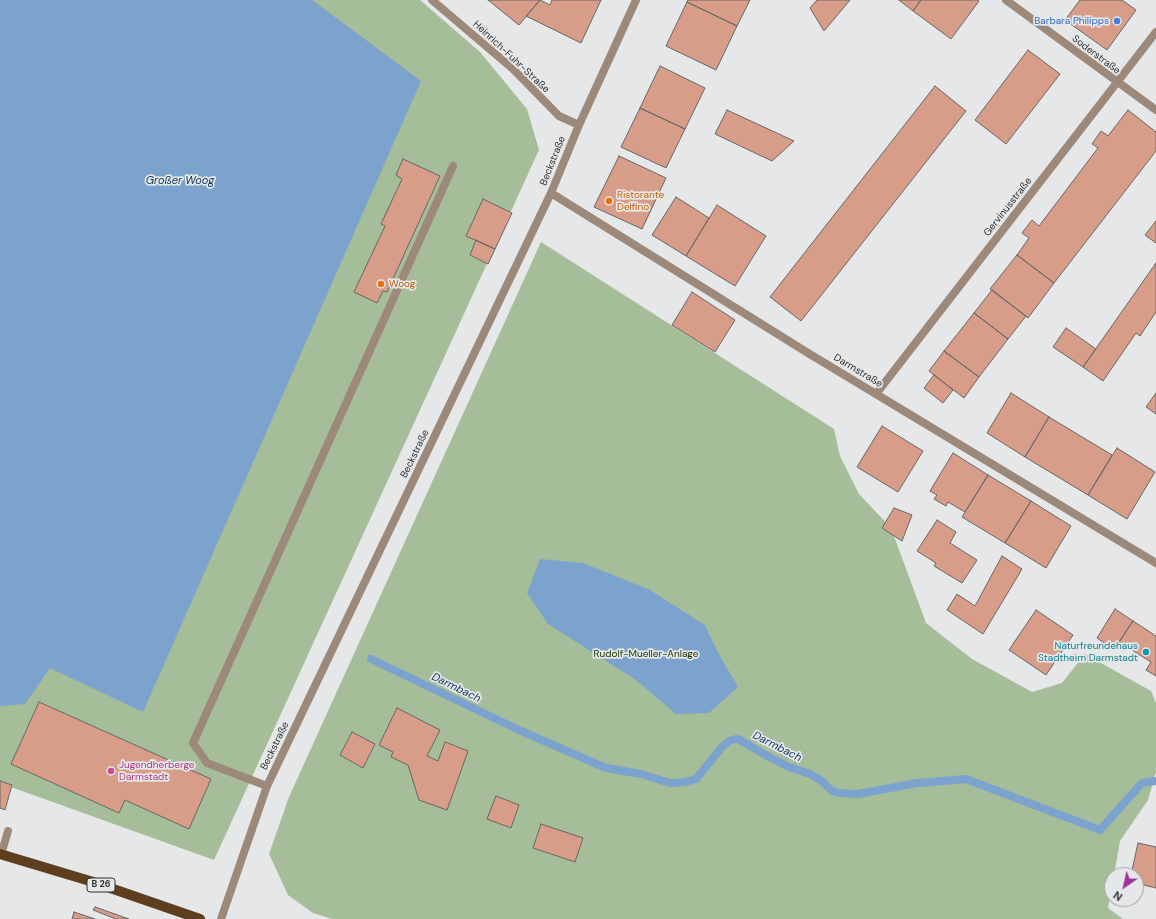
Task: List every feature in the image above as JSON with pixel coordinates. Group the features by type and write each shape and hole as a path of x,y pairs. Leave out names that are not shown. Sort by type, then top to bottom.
{"main road":[{"name":"B 26","path":"1,855 90,881 200,919"}],"street":[{"name":"Heinrich-Fuhr-Straße","path":"432,0 513,69 559,116 578,125"},
{"name":"Beckstraße","path":"221,919 267,786 551,193 578,125 636,0"},
{"name":"Soderstraße","path":"1006,0 1156,110"},
{"name":"Gervinusstraße","path":"876,394 1156,32"},
{"path":"267,786 207,763 193,743 453,166"},
{"name":"Darmstraße","path":"551,193 876,394 1156,564"},
{"path":"1,855 8,831"}],"green space":[{"name":"Großer Woog","path":"0,0 420,0 480,52 527,109 539,150 214,860 11,787 0,786"},
{"name":"Rudolf-Mueller-Anlage","path":"541,242 834,429 840,456 859,494 891,528 926,623 972,659 1032,692 1062,683 1085,654 1151,691 1156,703 1156,772 1148,800 1120,841 1115,867 1104,867 1104,907 1108,907 1123,919 332,919 313,913 288,895 269,854 289,797"}],"water":[{"name":"Großer Woog","path":"0,0 312,0 421,81 143,712 50,668 25,704 0,706"},
{"path":"540,559 583,563 648,589 705,625 717,651 738,687 709,713 676,714 636,680 548,624 527,593"}],"building":[{"path":"488,0 540,0 519,25"},
{"path":"540,0 550,5 552,0 601,0 581,43 526,16"},
{"path":"688,0 750,0 737,26 687,2"},
{"path":"817,0 850,0 824,31 810,8"},
{"path":"899,0 921,0 913,11"},
{"path":"921,0 979,1 951,39 913,11"},
{"path":"1080,0 1122,0 1136,10 1107,50 1065,20"},
{"path":"687,2 737,26 716,70 666,46"},
{"path":"1028,50 1060,74 1006,144 975,120"},
{"path":"660,66 705,88 685,129 640,108"},
{"path":"935,86 966,111 801,321 770,297"},
{"path":"640,108 685,129 666,168 621,147"},
{"path":"727,110 794,141 772,161 715,134"},
{"path":"1128,110 1156,132 1156,151 1054,283 1017,255 1029,238 1022,233 1032,220 1039,226 1098,148 1092,144 1101,131 1108,136"},
{"path":"619,156 666,178 642,229 594,207"},
{"path":"403,159 440,176 387,292 383,291 377,303 354,292 385,226 381,224 402,179 396,175"},
{"path":"676,197 709,218 686,256 652,235"},
{"path":"483,199 512,213 495,249 466,236"},
{"path":"717,205 766,236 735,286 686,256"},
{"path":"1156,221 1156,243 1145,235"},
{"path":"476,240 495,249 488,264 470,255"},
{"path":"1017,255 1054,283 1028,318 990,289"},
{"path":"1156,263 1156,312 1140,336 1136,333 1103,381 1083,367"},
{"path":"992,290 1026,316 1008,339 974,313"},
{"path":"692,292 735,320 715,352 672,325"},
{"path":"974,313 1008,339 979,377 944,351"},
{"path":"1066,328 1096,349 1083,367 1053,347"},
{"path":"944,351 979,377 964,398 929,371"},
{"path":"934,375 953,390 943,403 924,388"},
{"path":"1011,393 1049,417 1025,457 987,433"},
{"path":"1156,393 1156,414 1146,407"},
{"path":"1049,417 1112,455 1088,495 1025,457"},
{"path":"882,426 923,451 898,492 857,467"},
{"path":"1117,448 1155,472 1127,519 1088,495"},
{"path":"953,453 988,475 965,512 948,502 946,506 934,499 937,495 930,491"},
{"path":"988,475 1031,501 1005,543 962,517"},
{"path":"1031,501 1071,526 1046,568 1005,543"},
{"path":"894,508 912,515 902,541 882,528"},
{"path":"937,520 956,532 950,543 977,560 962,583 934,566 936,563 917,551"},
{"path":"1002,556 1022,569 983,634 947,610 957,594 975,606"},
{"name":"Naturfreundehaus Stadtheim Darmstadt","path":"1115,609 1133,621 1114,650 1097,638"},
{"path":"1036,610 1073,635 1046,675 1009,650"},
{"name":"Naturfreundehaus Stadtheim Darmstadt","path":"1133,621 1156,636 1156,676 1146,670 1151,662 1119,642"},
{"name":"Jugendherberge Darmstadt","path":"39,702 211,779 189,829 125,800 119,813 11,764"},
{"path":"397,708 440,730 427,756 438,761 445,742 468,751 447,810 419,800 408,765 391,757 393,752 379,745"},
{"path":"352,732 375,744 363,768 340,755"},
{"path":"0,781 12,785 5,810 0,808"},
{"path":"496,796 519,805 511,828 487,819"},
{"path":"541,824 583,838 575,862 533,848"},
{"path":"1138,843 1156,847 1156,888 1144,885 1144,867 1133,867"},
{"path":"95,907 129,919 116,919 93,910"},
{"path":"74,912 95,919 72,919"}],"waterway":[{"name":"Darmbach","path":"371,659 521,731 606,768 641,774 670,783 685,782 696,779 722,747 729,741 736,739 789,767 810,774 822,781 832,791 839,793 858,794 917,783 966,779 1100,830 1142,783 1156,781"}],"place":[{"name":"Barbara Philipps","path":"1117,21"},
{"name":"Ristorante Delfino","path":"609,201"},
{"name":"Woog","path":"381,284"},
{"name":"Naturfreundehaus Stadtheim Darmstadt","path":"1146,652"},
{"name":"Jugendherberge Darmstadt","path":"111,771"}]}
